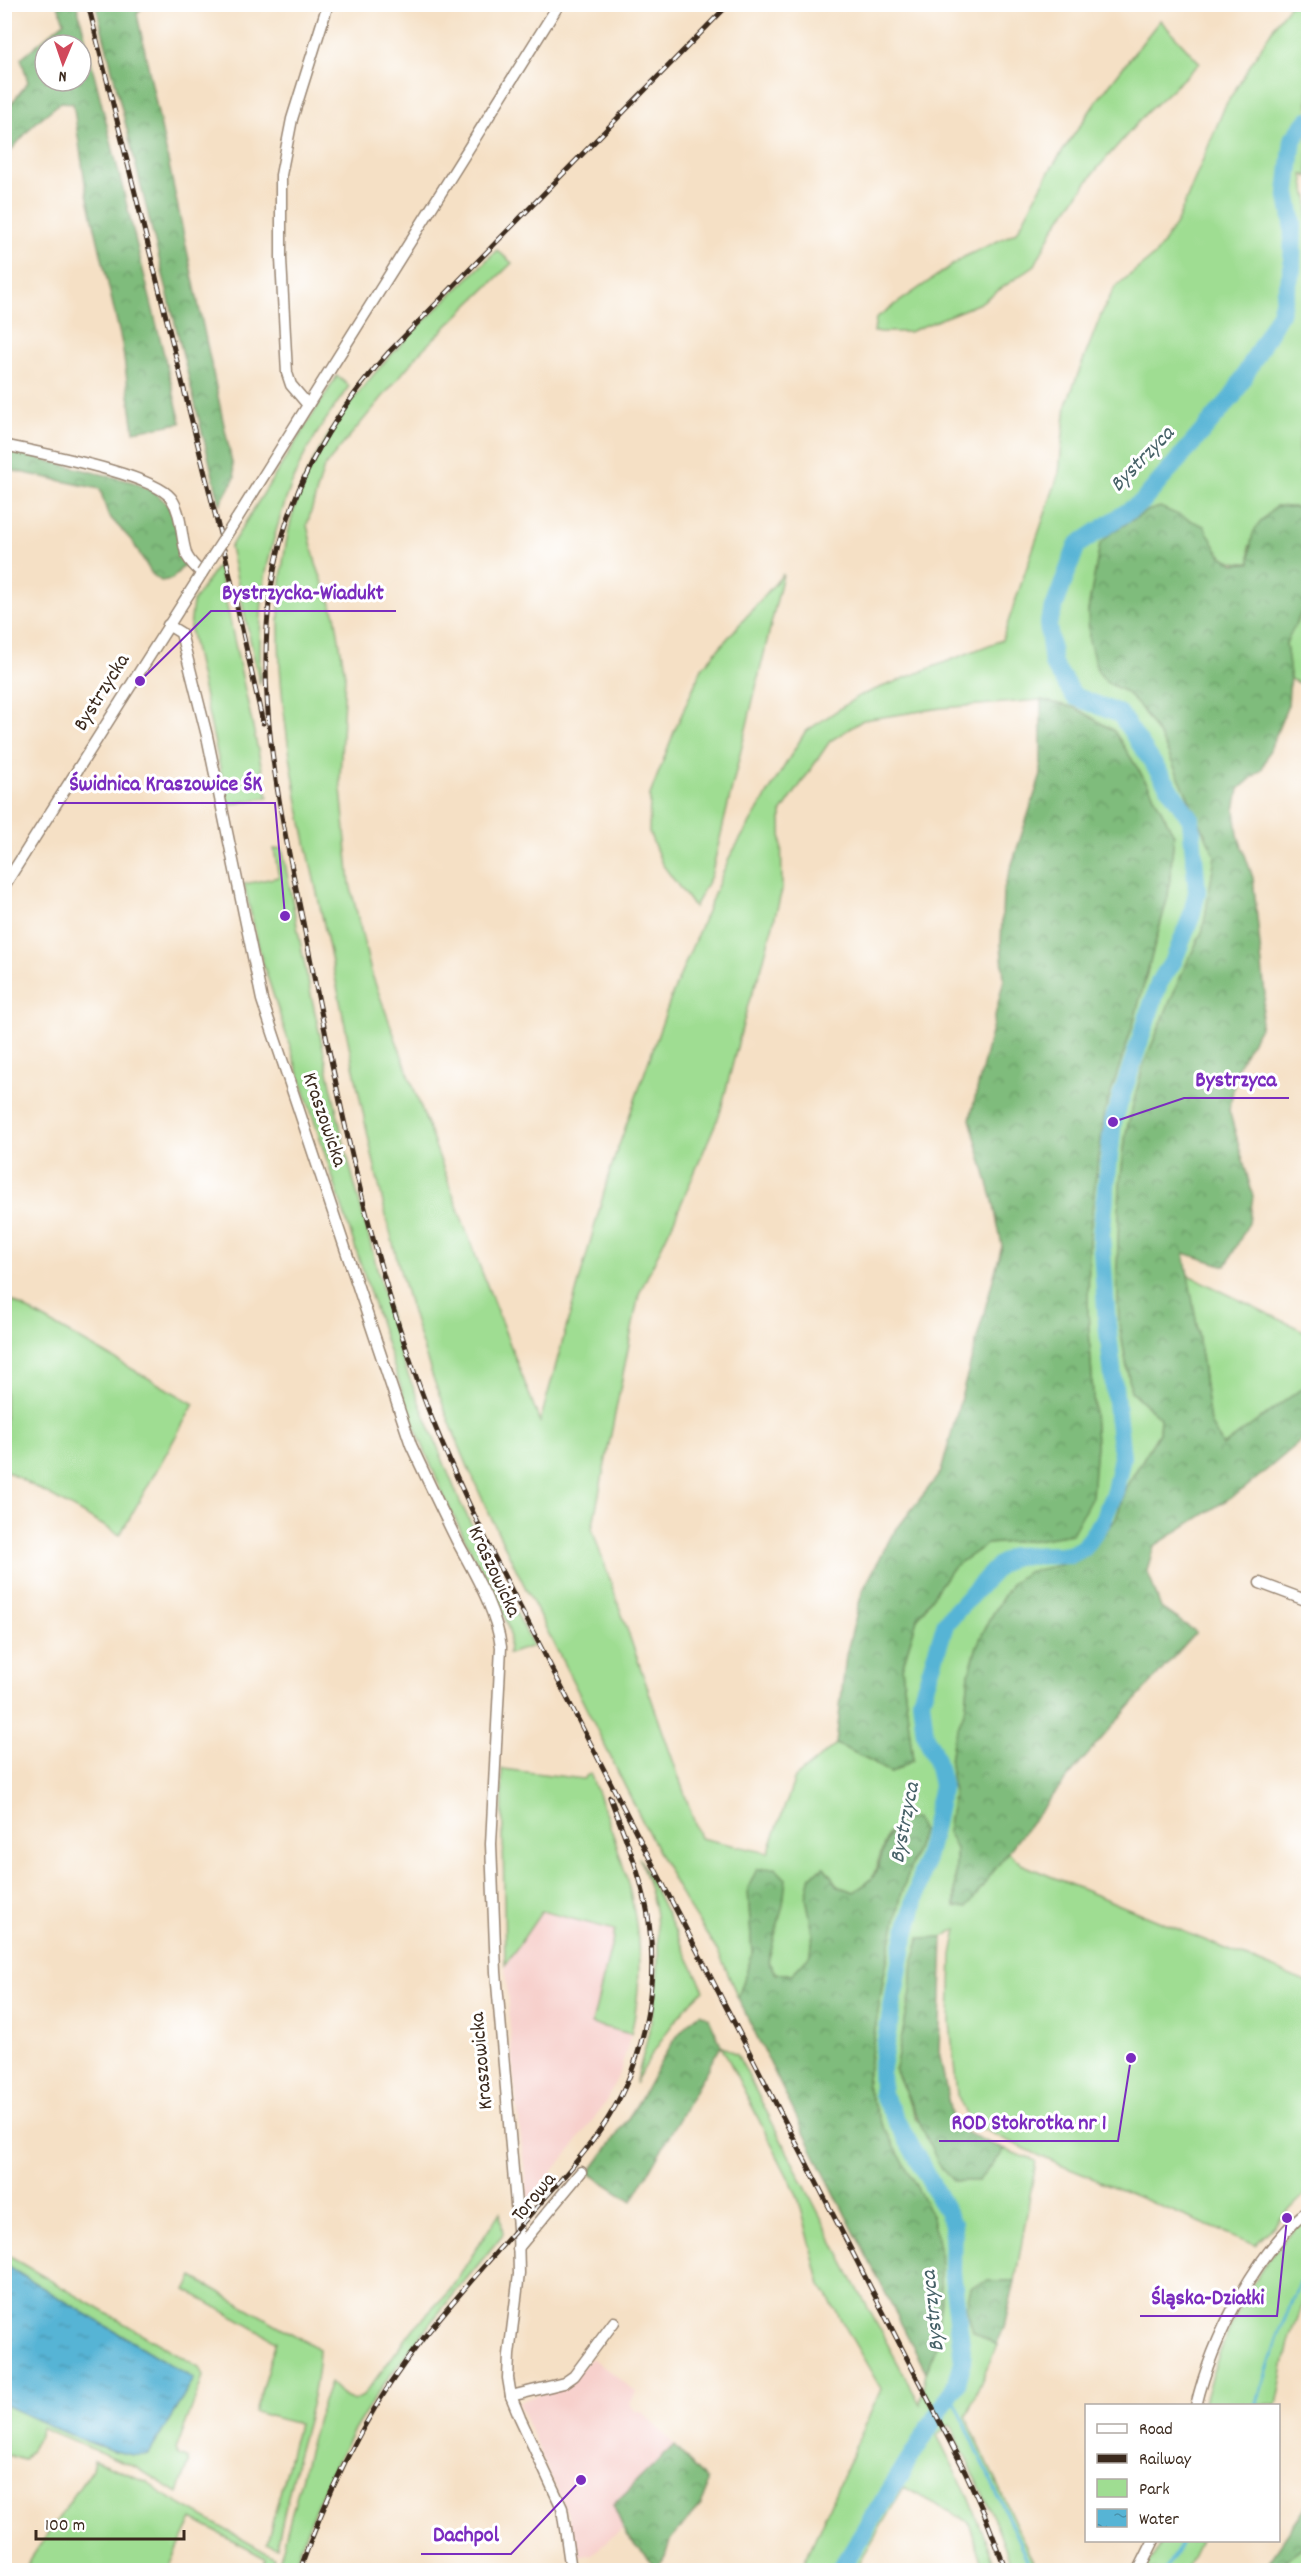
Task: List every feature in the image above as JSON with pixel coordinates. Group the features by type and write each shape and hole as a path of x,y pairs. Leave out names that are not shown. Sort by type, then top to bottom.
{"street":[{"path":"309,405 291,384 287,373 281,259 281,175 292,119 328,4"},
{"name":"Bystrzycka","path":"4,886 309,405 559,4"},
{"path":"4,445 109,471 160,489 169,496 177,508 187,555 202,573"},
{"name":"Kraszowicka","path":"168,625 181,633 207,736 266,1011 411,1445 491,1608 499,1629 501,1647 491,1844 496,1972 519,2274 508,2358 511,2396 562,2508 571,2571"},
{"path":"1260,1583 1308,1601"},
{"name":"Torowa","path":"518,2248 581,2172"},
{"path":"1196,2404 1200,2387 1231,2315 1263,2258 1283,2232 1308,2210"},
{"path":"511,2396 564,2383 574,2376 614,2322"},
{"path":"1139,2571 1154,2542"}],"shaded area":[{"path":"542,1910 615,1930 592,2024 631,2034 620,2072 605,2103 574,2146 528,2200 514,2076 505,1965"},
{"path":"592,2358 636,2392 630,2404 635,2411 641,2411 674,2445 613,2505 623,2528 592,2554 574,2558 568,2515 518,2402 556,2389"}],"green space":[{"path":"58,5 77,5 84,33 51,33 64,22"},
{"path":"96,5 144,5 137,14 235,477 220,504"},
{"path":"1290,5 1308,5 1308,177 1303,174 1308,196 1308,403 1298,445 1303,508 1276,506 1249,547 1251,563 1240,563 1225,558 1216,549 1204,526 1100,544 1088,611 1106,682 1126,692 1141,708 1162,740 1215,856 1203,930 1182,973 1143,1066 1126,1133 1120,1185 1117,1271 1119,1323 1131,1391 1160,1418 1159,1433 1126,1487 1116,1519 1085,1556 1011,1584 988,1622 977,1646 969,1674 966,1706 953,1741 950,1762 953,1795 947,1832 956,1849 955,1906 989,1875 1009,1852 1021,1864 1308,1983 1308,2191 1255,2245 1053,2162 970,2123 957,2095 950,2022 952,1955 957,1929 943,1937 920,1938 913,1960 911,1993 895,2069 916,2119 978,2181 1005,2150 1036,2161 1015,2281 988,2281 973,2331 997,2345 966,2417 1037,2570 1013,2570 993,2516 950,2424 937,2435 966,2492 997,2570 984,2570 969,2522 904,2487 855,2570 801,2570 881,2389 821,2285 798,2197 721,2045 737,2054 854,2282 920,2404 926,2372 935,2349 903,2162 879,2118 866,2085 884,1975 901,1896 922,1831 888,1833 872,1879 854,1892 840,1887 824,1867 806,1897 813,1932 811,1954 792,1974 776,1974 768,1962 773,1936 748,1888 752,1955 738,1998 719,1954 683,1897 649,1834 476,1485 450,1423 408,1300 376,1174 301,819 292,766 284,712 280,657 279,604 285,552 296,503 311,466 330,431 381,366 497,250 512,263 421,351 324,467 307,525 316,564 335,615 345,675 340,778 350,884 371,972 473,1249 540,1422 610,1171 672,995 730,856 805,732 859,696 1002,640 1059,473 1066,405 1101,315 1115,287 1156,254 1177,222 1225,106 1278,20","holes":["1041,700 1076,708 1114,731 1150,788 1174,835 1168,896 1132,1028 1105,1111 1096,1174 1089,1240 1088,1312 1096,1445 1091,1497 1036,1540 987,1544 952,1568 917,1619 902,1668 913,1760 891,1773 836,1744 795,1778 768,1853 700,1838 592,1529 639,1294 675,1218 720,1113 749,1001 761,970 782,890 781,813 830,741 863,720 941,708"]},
{"path":"1160,20 1200,63 1146,113 1096,170 1055,226 1035,265 980,303 909,332 874,332 876,318 964,257 1017,232 1050,170 1096,102"},
{"path":"33,48 33,93 93,93 93,69 181,423 134,431 122,344 86,189 73,103 61,102 35,123 5,157 5,112 28,82 21,58"},
{"path":"337,376 349,386 320,428 301,462 272,548 262,604 260,685 230,547"},
{"path":"4,450 133,482 156,493 168,505 176,522 185,564 172,579 161,581 152,574 132,541 108,515 100,489 5,469"},
{"path":"1276,506 1303,508 1308,512 1308,600 1286,643 1290,674 1288,705 1262,769 1239,789 1235,810 1238,835 1253,878 1265,995 1260,1027 1238,1066 1229,1110 1253,1196 1249,1222 1226,1266 1184,1253 1196,1319 1210,1423 1223,1446 1308,1384 1308,1435 1244,1489 1154,1546 1147,1570 1161,1608 1196,1632 1049,1801 967,1908 955,1906 956,1849 947,1832 953,1795 950,1762 953,1741 966,1706 969,1674 977,1646 988,1622 1011,1584 1027,1572 1085,1556 1116,1519 1126,1487 1159,1433 1160,1418 1131,1391 1119,1323 1117,1271 1120,1185 1126,1133 1143,1066 1182,973 1203,930 1215,856 1162,740 1141,708 1126,692 1106,682 1097,670 1089,641 1088,611 1100,544 1111,533 1147,511 1160,507 1204,526 1220,555 1234,564 1250,563 1254,531"},
{"path":"218,565 268,797 228,805 190,628 193,602"},
{"path":"783,574 711,876 694,907 662,864 649,832 650,795 702,668"},
{"path":"1308,600 1308,687 1290,679 1286,643"},
{"path":"1041,700 1076,708 1114,731 1150,788 1174,835 1168,896 1132,1028 1105,1111 1096,1174 1089,1240 1088,1312 1096,1445 1092,1497 1072,1534 987,1544 952,1568 917,1619 902,1668 913,1760 891,1773 836,1744 846,1655 862,1592 892,1535 941,1472 1002,1246 993,1201 970,1119 1004,979 1001,944 1003,892 1041,775"},
{"path":"282,848 306,972 344,1144 400,1355 460,1502 533,1646 508,1654 510,1635 506,1621 446,1501 409,1413 261,957 244,884 279,877 274,849"},
{"path":"1186,1274 1308,1333 1308,1384 1223,1446 1210,1423 1196,1319"},
{"path":"5,1297 194,1404 120,1535 5,1470"},
{"path":"502,1769 583,1779 590,1773 614,1838 632,1900 639,1964 637,1998 631,2034 592,2024 615,1930 542,1911 505,1965"},
{"path":"915,1818 922,1831 901,1896 884,1975 866,2085 879,2118 931,2213 939,2246 941,2301 935,2349 926,2372 738,1998 752,1955 748,1888 757,1869 775,1868 786,1879 783,1905 768,1962 776,1974 792,1974 811,1954 813,1932 806,1897 811,1875 824,1867 839,1887 854,1892 873,1877 890,1832 904,1820"},
{"path":"639,1857 704,1990 674,2022 635,2084 651,2021 658,1958 655,1908"},
{"path":"943,1937 939,2051 951,2115 958,2129 1005,2150 978,2181 953,2181 940,2167 895,2069 911,1993 913,1960 920,1938"},
{"path":"700,2013 709,2018 721,2045 632,2201 589,2173 630,2116 674,2041 690,2021"},
{"path":"500,2212 503,2234 425,2330 369,2406 327,2482 293,2570 277,2570 317,2418 330,2383 343,2396 354,2401 363,2396 414,2328 450,2290"},
{"path":"1308,2217 1308,2290 1289,2342 1276,2404 1204,2404 1219,2355 1242,2303 1256,2278 1289,2235"},
{"path":"5,2254 199,2367 203,2376 176,2450 179,2455 187,2458 189,2463 178,2493 137,2468 41,2427 40,2435 24,2460 5,2454 5,2405 99,2446 136,2455 148,2454 194,2379 5,2265"},
{"path":"193,2277 319,2349 314,2390 277,2547 267,2543 298,2424 255,2412 276,2341 186,2290"},
{"path":"988,2281 1015,2281 1004,2327 997,2345 973,2331 966,2307 971,2287"},
{"path":"674,2445 707,2481 705,2496 701,2505 670,2540 665,2557 656,2567 627,2536 613,2505"},
{"path":"94,2460 148,2482 162,2494 274,2557 270,2570 262,2570 265,2558 192,2519 168,2570 23,2570 92,2469"},
{"path":"1308,2504 1308,2543 1283,2561 1278,2570 1263,2570"},
{"path":"1160,2542 1200,2542 1186,2570 1147,2570"},
{"path":"1308,2543 1308,2570 1278,2570 1283,2561"}],"water":[{"path":"5,2265 194,2379 149,2454 136,2455 99,2446 5,2405"}],"waterway":[{"name":"Bystrzyca","path":"840,2570 957,2383 963,2361 952,2271 953,2223 882,2094 881,2068 903,1946 931,1839 942,1785 936,1759 925,1734 921,1700 946,1622 999,1565 1014,1556 1070,1555 1083,1548 1102,1522 1115,1491 1122,1457 1107,1323 1101,1236 1113,1122 1159,983 1174,960 1191,917 1197,892 1191,820 1120,714 1074,696 1053,664 1048,624 1077,545 1142,502 1233,396 1280,313 1292,270 1293,224 1287,192 1293,139 1308,120"},
{"path":"1257,2404 1278,2336 1303,2273 1308,2242"},
{"path":"951,2393 1032,2570"},
{"path":"1165,2570 1182,2542"}],"railway":[{"path":"88,4 226,558 263,723"},
{"path":"729,4 389,352 367,378 329,432 298,491 278,554 271,588 267,632 266,675 269,719 288,851 352,1156 396,1318 432,1419 495,1558 965,2471 1006,2570"},
{"path":"300,2570 324,2508 352,2448 386,2390 437,2321 584,2152 601,2129 627,2082 637,2056 649,2003 651,1949 649,1922 642,1890 633,1858 610,1797"}],"place":[{"name":"Bystrzycka-Wiadukt","path":"140,681"},
{"name":"Świdnica Kraszowice ŚK","path":"285,916"},
{"name":"Bystrzyca","path":"1113,1122"},
{"name":"ROD Stokrotka nr 1","path":"1131,2058"},
{"name":"Śląska-Działki","path":"1287,2218"},
{"name":"Dachpol","path":"581,2480"}]}
